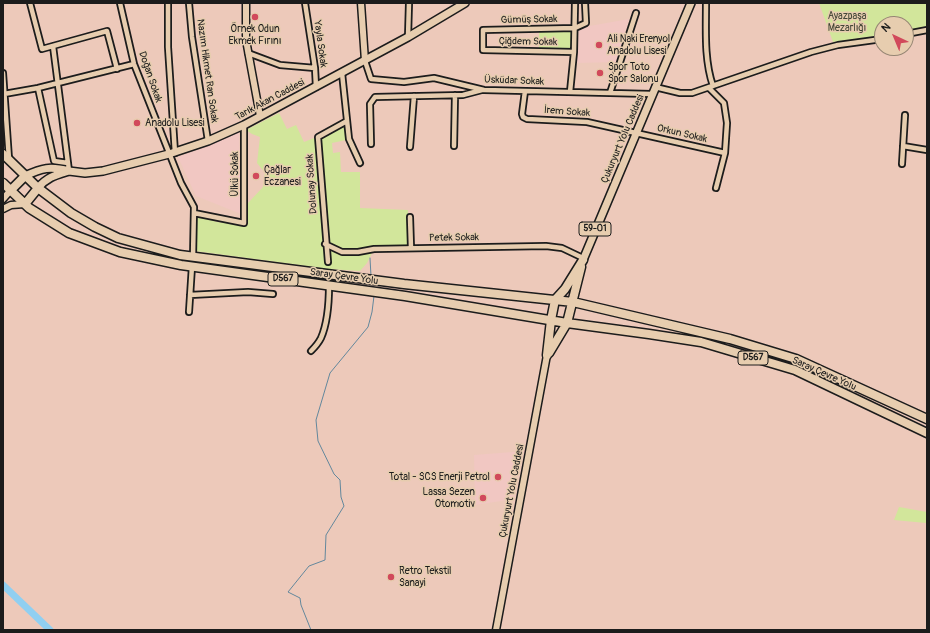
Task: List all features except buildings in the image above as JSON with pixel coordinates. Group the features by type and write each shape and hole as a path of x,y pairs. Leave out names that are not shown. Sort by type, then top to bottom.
{"highway":[{"name":"D567","path":"3,154 38,188"},
{"path":"10,191 25,176"},
{"name":"D567","path":"3,183 25,204"},
{"path":"25,204 38,188"},
{"name":"Saray Çevre Yolu","path":"38,188 71,213 94,227 118,238 180,255 404,284 555,300"},
{"name":"Saray Çevre Yolu","path":"25,204 69,233 120,252 192,266 412,297 551,320"},
{"name":"59-01","path":"555,300 565,289 583,259"},
{"path":"547,355 567,323 583,259"},
{"name":"D567","path":"555,300 573,302"},
{"path":"547,355 555,300"},
{"name":"Saray Çevre Yolu","path":"573,302 730,339 796,360 927,419"},
{"name":"D567","path":"551,320 567,323"},
{"name":"Saray Çevre Yolu","path":"567,323 701,342 795,370 927,433"}],"main road":[{"path":"246,3 246,40 260,116"},
{"path":"361,3 365,61"},
{"name":"Tarık Akan Caddesi","path":"25,176 38,170 55,168 85,173 103,171 208,142 244,125 365,61 465,3"},
{"name":"Çukuryurt Yolu Caddesi","path":"583,259 691,3"},
{"path":"38,188 44,181 51,177 69,171"},
{"path":"3,199 10,191"},
{"path":"3,209 25,204"},
{"name":"Çukuryurt Yolu Caddesi","path":"496,630 547,355"}],"street":[{"path":"30,3 42,49 107,31 118,69"},
{"name":"Doğan Sokak","path":"120,3 134,64 172,153 181,183 192,202 194,213"},
{"path":"168,3 168,54 172,153"},
{"name":"Nazım Hikmet Ran Sokak","path":"189,3 192,37 208,142"},
{"name":"Yayla Sokak","path":"305,3 315,68 316,87"},
{"path":"408,37 409,3"},
{"path":"570,92 574,52 575,3"},
{"path":"575,28 586,23 585,3"},
{"path":"706,3 706,34 711,87 724,103 727,123 725,153 716,188"},
{"path":"610,93 636,13"},
{"name":"Gümüş Sokak","path":"483,50 483,30 575,28"},
{"path":"914,32 927,30"},
{"name":"Üsküdar Sokak","path":"365,61 371,79 404,82 434,78 484,90 610,93 654,91 692,93 811,52 838,45 874,39"},
{"path":"53,46 69,171"},
{"name":"Çiğdem Sokak","path":"483,50 574,52"},
{"path":"248,53 280,65 315,68"},
{"path":"4,94 38,88 134,64"},
{"path":"3,73 9,160"},
{"path":"342,73 349,139 360,163"},
{"path":"38,88 54,161 68,163"},
{"path":"371,144 370,104 375,97 463,95 484,90"},
{"name":"İrem Sokak","path":"525,91 522,114 523,117 527,119 587,122 636,133"},
{"path":"454,146 455,95"},
{"path":"410,147 414,96"},
{"path":"902,164 905,115"},
{"name":"Dolunay Sokak","path":"328,262 325,244 318,138 346,121"},
{"name":"Ülkü Sokak","path":"194,213 244,223 244,125"},
{"name":"Orkun Sokak","path":"636,133 725,153"},
{"path":"903,146 927,150"},
{"path":"193,257 194,213"},
{"path":"410,217 411,248"},
{"name":"Petek Sokak","path":"325,244 342,252 358,252 374,249 546,246 562,248 583,259"},
{"path":"189,312 192,266"},
{"path":"312,350 320,339 324,328 329,302 329,285"},
{"path":"190,295 248,292 273,294"}],"shaded area":[{"name":"Ali Naki Erenyol Anadolu Lisesi","path":"629,19 617,62 576,63 578,28"},
{"path":"239,130 241,214 196,196 178,157 210,145"},
{"path":"525,451 520,456 514,499 475,505 474,455"}],"green space":[{"name":"Ayazpaşa Mezarlığı","path":"819,3 927,3 927,26 914,29 914,16 874,16 874,36 833,42"},
{"path":"539,30 572,30 571,50 539,50"},
{"path":"279,113 287,129 296,125 304,142 344,126 346,140 332,143 333,153 340,152 341,172 360,172 360,208 408,210 409,244 407,246 373,251 367,263 360,271 329,269 195,251 196,215 217,222 248,224 248,203 263,187 265,173 257,163 260,137 246,130"},
{"path":"899,507 927,512 926,523 894,520"}],"waterway":[{"path":"370,258 371,276"},
{"path":"311,630 301,605 300,598 288,592 309,566 325,560 326,535 344,506 341,497 340,480 334,474 318,441 316,420 330,373 368,327 374,296"},
{"path":"3,585 50,630"}],"place":[{"name":"Örnek Odun Ekmek Fırını","path":"255,17"},
{"name":"Ali Naki Erenyol Anadolu Lisesi","path":"599,45"},
{"name":"Spor Toto Spor Salonu","path":"600,73"},
{"name":"Anadolu Lisesi","path":"137,123"},
{"name":"Çağlar Eczanesi","path":"256,176"},
{"name":"Total - SCS Enerji Petrol","path":"498,477"},
{"name":"Lassa Sezen Otomotiv","path":"483,498"},
{"name":"Retro Tekstil Sanayi","path":"391,577"}]}
